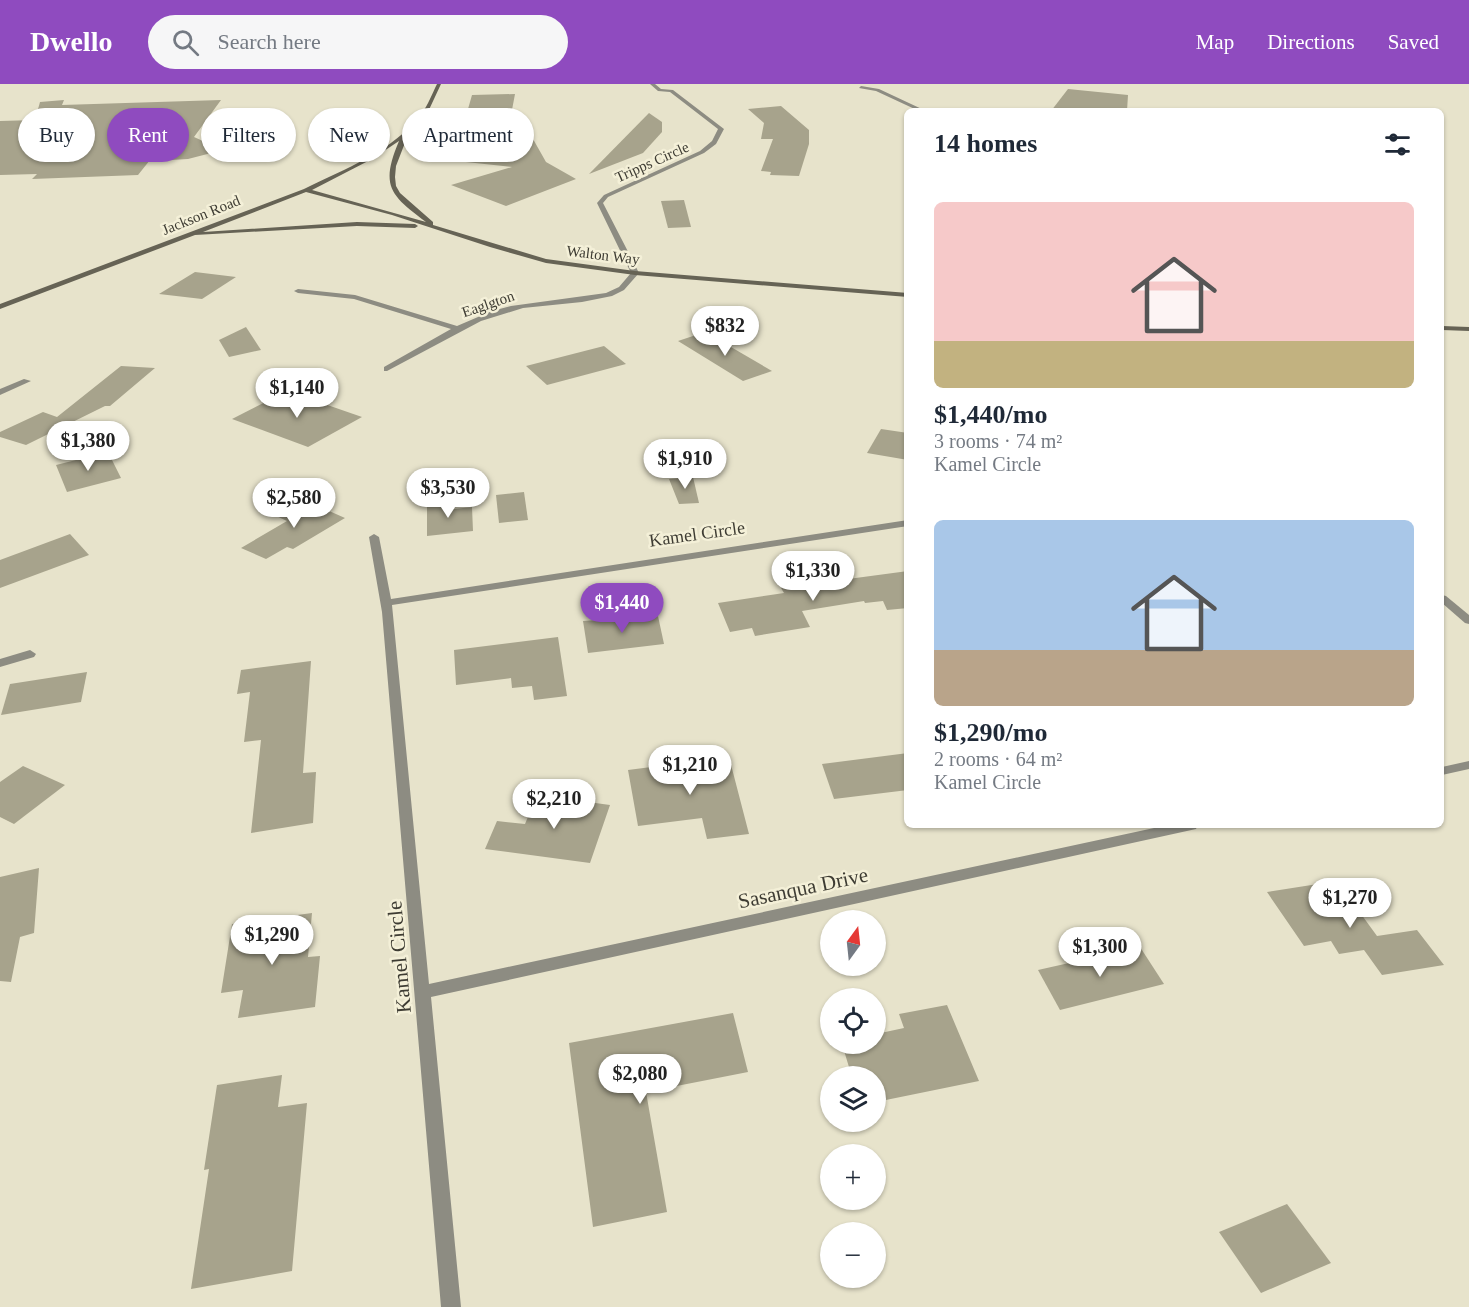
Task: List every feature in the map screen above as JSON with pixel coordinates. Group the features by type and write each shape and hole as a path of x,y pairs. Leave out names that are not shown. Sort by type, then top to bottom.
{"main road":[{"path":"427,108 439,84"},
{"name":"Jackson Road","path":"0,307 306,190 367,159 402,136"},
{"path":"402,141 390,173 393,189 406,203 440,229"},
{"name":"Walton Way","path":"306,190 546,261 635,273 904,294"},
{"path":"187,235 357,224 397,224 440,229"},
{"path":"1444,328 1469,329"}],"street":[{"name":"Tripps Circle","path":"635,273 600,203 606,196 702,152 714,144 719,137 720,129 671,91 660,90 652,84"},
{"path":"1134,84 1155,84"},
{"path":"671,91 678,87"},
{"path":"861,87 877,90 916,108"},
{"name":"Eaglgton","path":"387,369 458,329 510,308 591,298 619,290 635,273"},
{"path":"298,291 355,297 458,329"},
{"path":"0,392 27,381"},
{"name":"Kamel Circle","path":"386,603 904,524"},
{"name":"Kamel Circle","path":"374,537 386,603 451,1307"},
{"path":"1444,600 1469,621"},
{"path":"0,663 30,654"},
{"path":"1444,771 1469,765"},
{"name":"Sasanqua Drive","path":"423,992 1177,828"}],"building":[{"path":"1068,89 1128,95 1127,108 1053,108"},
{"path":"515,94 512,108 468,108 472,95"},
{"path":"64,100 62,105 221,100 215,108 201,108 201,127 194,137 201,140 201,156 189,159 189,108 107,108 107,162 148,162 138,175 32,179 37,174 0,175 0,121 18,120 18,162 95,162 95,108 38,108 40,102"},
{"path":"781,106 809,130 809,144 799,176 770,175 771,172 761,171 773,139 761,139 764,123 748,109"},
{"path":"649,113 662,122 662,132 643,153 589,174"},
{"path":"534,141 546,162 576,179 506,206 451,185 512,167 466,162 534,162"},
{"path":"684,200 691,227 668,228 661,201"},
{"path":"195,272 236,277 202,299 159,294"},
{"path":"246,327 261,350 229,357 219,340"},
{"path":"705,332 772,371 743,381 678,341"},
{"path":"604,346 626,364 547,385 526,366"},
{"path":"121,366 155,368 110,406 105,406 26,445 0,437 0,432 43,412 57,417"},
{"path":"287,391 362,417 308,447 232,419"},
{"path":"881,429 904,432 904,459 867,453"},
{"path":"108,452 121,478 67,492 56,465"},
{"path":"693,477 699,503 679,504 669,479"},
{"path":"524,492 528,520 499,523 496,495"},
{"path":"302,499 345,518 293,549 287,547 266,559 241,548 287,521 274,515"},
{"path":"454,501 454,509 472,507 473,531 427,536 427,504"},
{"path":"70,534 89,555 0,588 0,560"},
{"path":"904,572 904,608 887,610 883,601 865,603 864,601 802,611 810,627 755,636 752,628 730,632 718,603 784,593 781,588"},
{"path":"658,616 664,644 588,653 583,621"},
{"path":"558,637 567,696 534,700 532,686 512,688 511,678 456,685 454,650"},
{"path":"311,661 303,773 316,772 313,823 251,833 261,740 244,742 250,692 237,694 241,670"},
{"path":"87,672 81,702 1,715 10,684"},
{"path":"904,754 904,790 834,799 822,764"},
{"path":"729,757 749,834 707,839 702,818 638,826 628,770"},
{"path":"23,766 65,785 14,824 0,817 0,782"},
{"path":"537,795 610,805 590,863 485,849 497,821 525,824"},
{"path":"39,868 34,933 20,937 11,982 0,981 0,877"},
{"path":"1337,881 1377,936 1417,930 1444,965 1382,975 1364,950 1339,954 1331,941 1304,946 1267,892"},
{"path":"312,913 308,957 320,956 315,1007 238,1018 243,990 221,993 232,924"},
{"path":"1140,947 1164,984 1060,1010 1038,970"},
{"path":"947,1005 979,1081 886,1100 886,1066 849,1066 845,1054 886,1054 886,1032 904,1028 899,1014"},
{"path":"733,1013 748,1072 646,1092 667,1212 593,1227 569,1043"},
{"path":"282,1075 278,1107 307,1103 292,1271 191,1289 209,1169 204,1170 217,1085"},
{"path":"1287,1204 1331,1263 1261,1293 1219,1232"}]}
